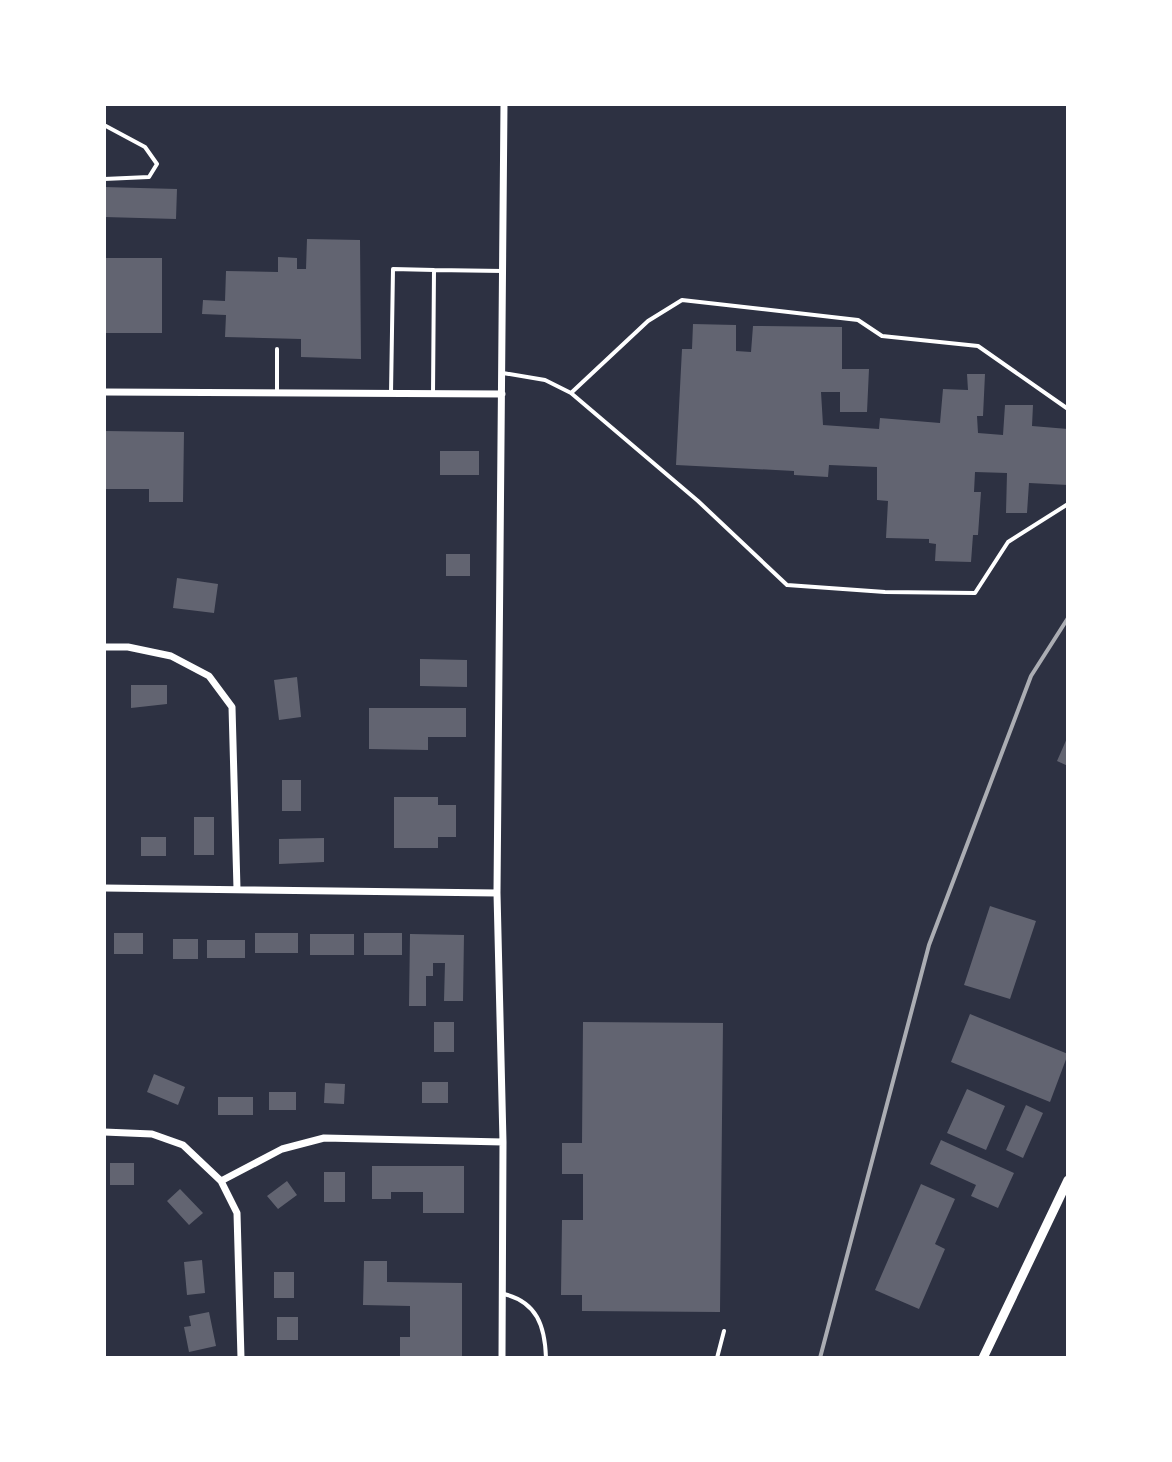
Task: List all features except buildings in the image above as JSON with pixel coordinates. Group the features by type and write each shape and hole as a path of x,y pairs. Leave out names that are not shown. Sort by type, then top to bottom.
{"street":[{"path":"502,1358 503,1142 497,893 504,104"},
{"path":"104,392 502,394"},
{"path":"104,647 128,647 171,656 209,676 232,707 237,889"},
{"path":"104,888 497,893"},
{"path":"104,1132 152,1134 183,1145 221,1181 237,1213 241,1358"},
{"path":"221,1181 282,1149 324,1138 503,1142"},
{"path":"983,1358 1068,1180"}],"lane":[{"path":"104,125 145,147 157,164 149,177 104,179"},
{"path":"391,393 393,269 503,271"},
{"path":"433,394 434,270"},
{"path":"571,393 648,321 682,300 858,320 882,336 978,346 1068,409"},
{"path":"277,349 277,393"},
{"path":"502,373 545,380 571,393 698,501 787,585 885,592 975,593 1008,542 1068,504"},
{"path":"502,1294 521,1298 533,1308 545,1340 546,1358"},
{"path":"717,1358 724,1331"}],"railway":[{"path":"820,1358 929,945 1031,676 1068,618"}]}
